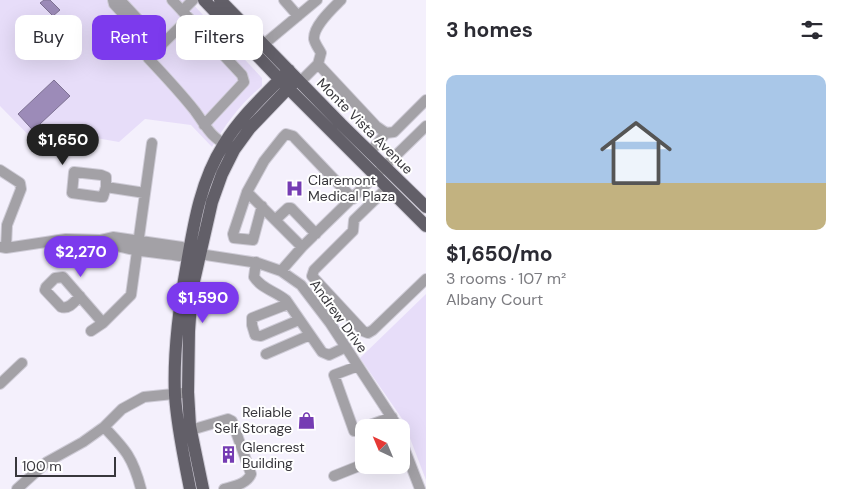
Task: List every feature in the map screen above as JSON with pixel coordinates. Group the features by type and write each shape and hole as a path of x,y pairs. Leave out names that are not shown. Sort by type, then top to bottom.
{"main road":[{"name":"Monte Vista Avenue","path":"204,0 370,152 426,207"},
{"name":"Monte Vista Avenue","path":"220,0 234,15"},
{"name":"Monte Vista Avenue","path":"263,45 290,80 375,176 426,226"},
{"path":"190,489 178,429 189,331 192,290 191,253 212,202 229,147 250,128 290,80"},
{"path":"181,393 203,489"}],"street":[{"path":"113,0 114,4 127,13"},
{"path":"120,0 127,13"},
{"path":"172,0 185,15 193,0"},
{"path":"284,0 298,16"},
{"path":"263,45 317,0"},
{"path":"290,80 318,64 321,53 314,40 315,32 327,13 341,0"},
{"path":"166,40 176,27"},
{"path":"150,60 195,111 216,139 229,147"},
{"path":"204,125 244,82 242,75 228,60"},
{"path":"318,64 376,126 386,133 394,132 426,100"},
{"path":"281,271 302,247 426,127"},
{"path":"370,152 386,133"},
{"path":"262,206 253,240 234,238 233,234 247,192 264,161 277,143 283,136 290,134 353,199"},
{"path":"91,331 103,323 131,295 152,143"},
{"path":"0,170 20,182 20,189 7,225 3,248 66,239 100,240 113,237 138,245"},
{"path":"106,187 145,193"},
{"path":"388,188 354,220 353,231 312,272 312,276 363,331 368,333 426,280"},
{"path":"247,192 302,247"},
{"path":"275,220 288,208 291,208 316,234"},
{"name":"Andrew Drive","path":"138,245 182,246 191,253 256,262 281,271 301,285 330,323 392,417"},
{"path":"256,262 254,277 258,283 278,294 288,304 325,355 346,347"},
{"path":"80,296 68,308 61,307 45,290 46,286 55,278 63,277 80,296 103,323"},
{"path":"288,304 252,318 255,335 262,336 300,320"},
{"path":"330,323 345,311"},
{"path":"266,354 310,335"},
{"path":"0,384 22,363"},
{"path":"358,366 334,375 354,431 392,417"},
{"path":"17,489 47,462 83,442 104,427 122,409 144,397 181,393"},
{"path":"191,430 228,419 232,421 251,474 245,482 224,489"},
{"path":"104,427 125,449 136,470 141,489"},
{"path":"410,465 420,489"},
{"path":"334,476 355,468"}],"shaded area":[{"path":"0,0 189,0 203,15 176,15 176,60 245,60 262,78 262,86 234,114 212,147 191,125 145,119 119,142 73,134 58,150 46,153 0,106"},
{"path":"44,0 50,0 60,10 52,15 40,3"},
{"path":"54,80 70,96 40,124 46,131 39,137 18,114"},
{"path":"426,294 426,480 410,438 410,419 402,419 360,358"}],"place":[{"name":"Claremont Medical Plaza","path":"294,188"},
{"name":"Reliable Self Storage","path":"306,420"},
{"name":"Glencrest Building","path":"228,455"}]}
